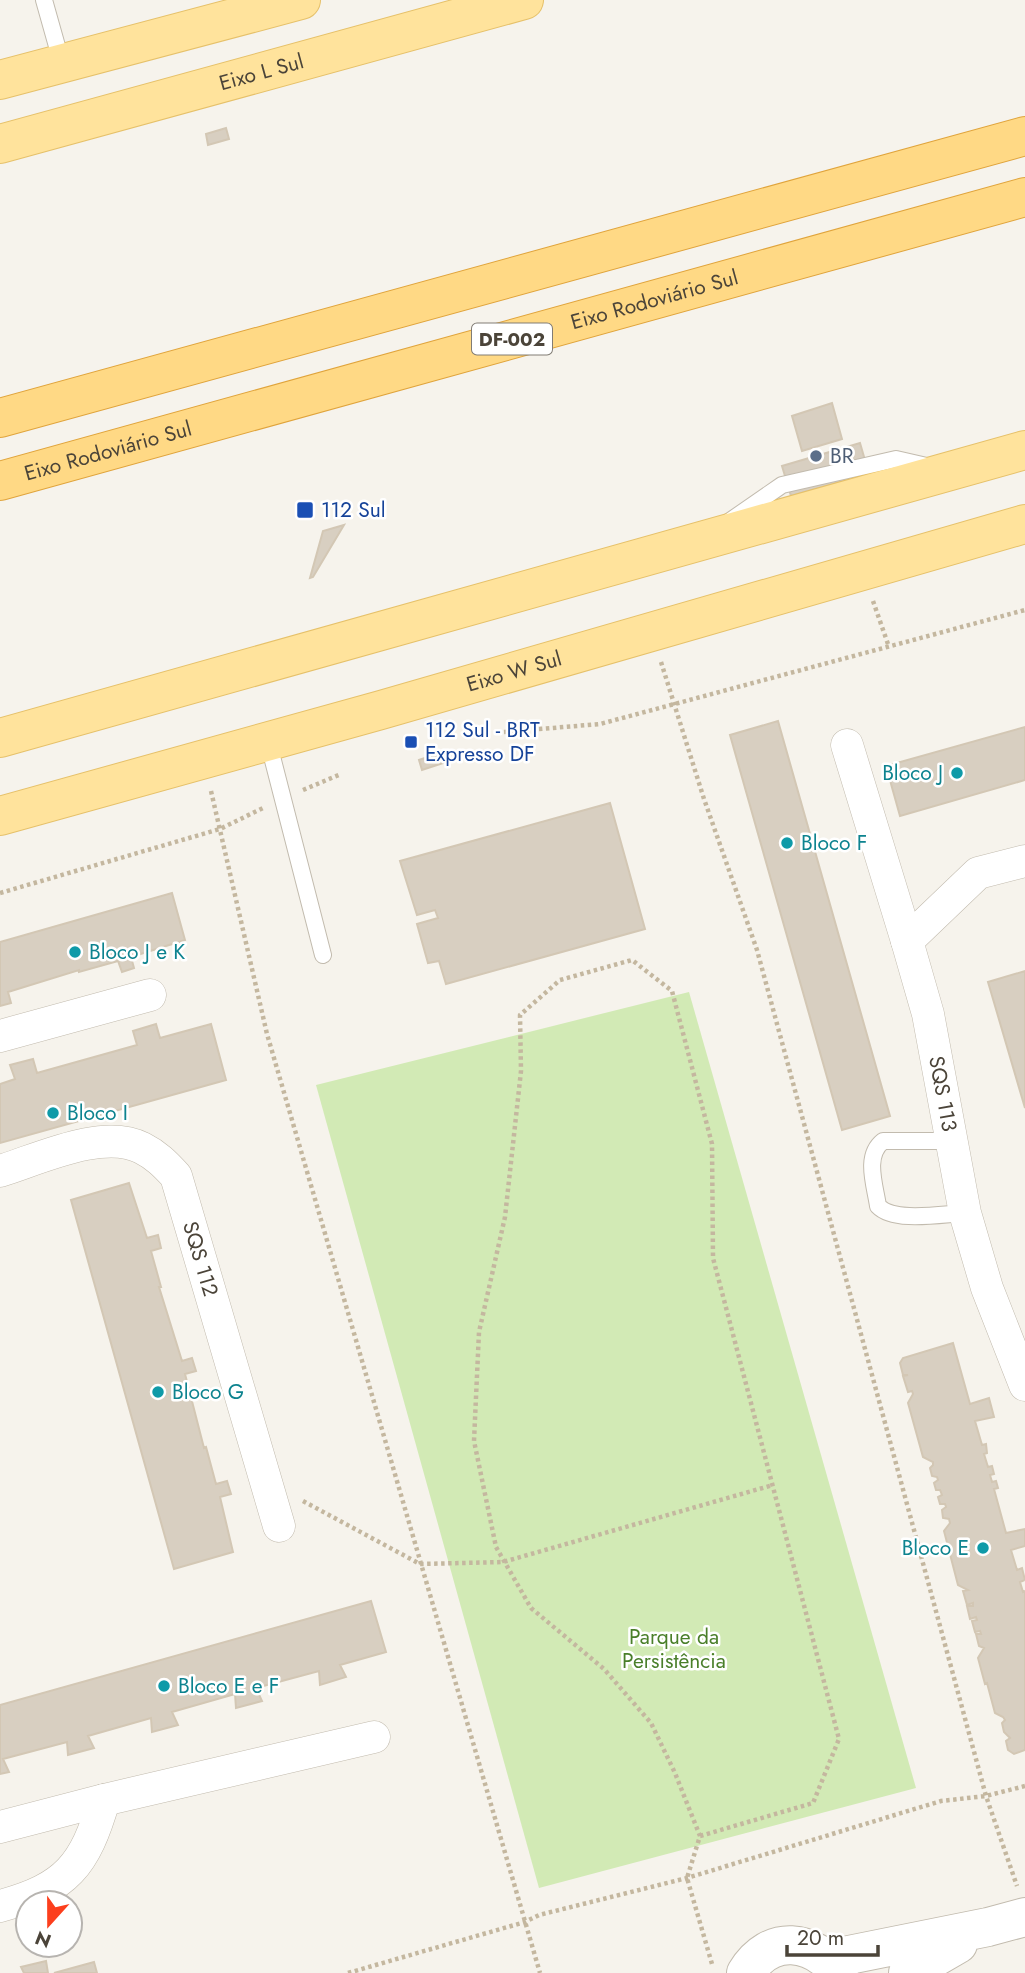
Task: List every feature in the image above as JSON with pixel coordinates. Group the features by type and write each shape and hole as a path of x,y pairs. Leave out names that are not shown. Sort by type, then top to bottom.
{"highway":[{"path":"0,418 1025,136"},
{"name":"Eixo Rodoviário Sul","path":"0,481 1025,197"}],"main road":[{"path":"0,80 301,0"},
{"name":"Eixo L Sul","path":"0,144 524,0"},
{"path":"0,738 1025,450"},
{"name":"Eixo W Sul","path":"0,816 1025,524"}],"street":[{"name":"SQS 113","path":"847,745 928,1014 965,1213 987,1288 1025,1385"},
{"path":"907,941 978,873 1025,861"},
{"path":"0,1036 150,995"},
{"name":"SQS 112","path":"0,1171 82,1145 116,1140 140,1146 160,1159 176,1176 279,1526"},
{"path":"0,1827 374,1737"},
{"path":"0,1906 54,1885 76,1866 94,1835 104,1800"},
{"path":"908,1973 1023,1908"},
{"path":"746,1973 753,1962 770,1950 790,1945 810,1948 834,1966 988,1927"}],"lane":[{"path":"44,0 62,64"},
{"path":"268,741 323,955"},
{"path":"951,1141 883,1141 877,1146 871,1158 878,1206 884,1212 899,1216 965,1213"}],"path":[{"path":"873,600 888,647"},
{"path":"504,732 600,724 1025,610"},
{"path":"660,663 757,950 986,1796 1023,1908"},
{"path":"204,760 267,1034 540,1973"},
{"path":"0,893 220,829"},
{"path":"699,1836 813,1802 839,1739 713,1258 712,1144 672,991 632,960 560,980 520,1015 521,1071 505,1217 479,1332 474,1441 496,1547 503,1562 531,1608 604,1669 651,1723 674,1773 699,1836 687,1878 715,1973"},
{"path":"265,1480 420,1564 503,1562 772,1485"},
{"path":"348,1973 525,1922 539,1915 687,1878 942,1801 986,1796 1025,1786"}],"green space":[{"name":"Parque da Persistência","path":"689,992 916,1788 539,1888 316,1085"}],"building":[{"path":"226,128 229,139 208,145 206,134"},
{"path":"832,403 842,439 802,451 792,416"},
{"path":"860,443 869,474 791,496 782,466"},
{"path":"344,525 313,577 310,578 323,531"},
{"name":"Bloco F","path":"778,721 890,1116 842,1130 730,735"},
{"name":"Bloco J","path":"1025,727 1025,780 900,816 886,766"},
{"path":"440,753 443,763 422,770 419,760"},
{"path":"610,803 645,929 446,984 439,961 428,963 417,924 438,918 435,910 417,915 400,861"},
{"name":"Bloco J e K","path":"172,893 185,940 131,957 134,968 122,972 118,961 8,992 11,1003 0,1006 0,942"},
{"path":"1025,971 1025,1108 988,982"},
{"name":"Bloco I","path":"156,1024 160,1038 211,1024 226,1080 0,1143 0,1084 15,1079 10,1065 33,1059 37,1073 137,1045 133,1031"},
{"name":"Bloco G","path":"129,1183 147,1238 158,1235 161,1248 151,1251 182,1361 192,1358 196,1371 185,1374 204,1448 206,1447 216,1484 227,1481 231,1494 220,1497 233,1552 174,1569 71,1200"},
{"name":"Bloco E","path":"953,1343 970,1404 989,1398 994,1417 975,1421 982,1445 986,1444 987,1453 984,1454 988,1467 992,1466 994,1474 990,1475 998,1488 994,1489 1006,1533 1025,1529 1025,1546 1011,1550 1017,1570 1022,1568 1025,1580 1020,1582 1023,1592 1025,1591 1025,1750 1014,1754 1008,1750 1006,1741 1010,1738 1004,1732 1002,1723 1005,1720 995,1713 987,1683 985,1684 978,1658 984,1648 979,1646 976,1634 981,1634 980,1631 975,1632 972,1621 977,1620 976,1617 970,1619 967,1606 973,1606 973,1603 967,1605 963,1591 968,1590 958,1585 944,1531 950,1523 949,1519 943,1518 942,1510 946,1507 945,1504 940,1504 938,1497 942,1495 940,1490 936,1490 934,1483 938,1480 932,1476 930,1468 933,1462 923,1457 908,1403 913,1394 912,1391 908,1392 903,1376 908,1375 903,1375 900,1363 903,1358"},
{"name":"Bloco E e F","path":"371,1601 386,1652 340,1665 346,1677 320,1685 319,1671 256,1688 262,1701 236,1708 235,1694 172,1712 178,1725 152,1732 151,1718 88,1736 94,1748 68,1755 67,1742 3,1759 9,1772 0,1774 0,1705"},
{"path":"46,1961 48,1973 24,1973 21,1967"},
{"path":"94,1962 97,1973 54,1973"}],"place":[{"name":"BR","path":"816,456"},
{"name":"112 Sul","path":"305,510"},
{"name":"112 Sul - BRT Expresso DF","path":"411,742"},
{"name":"Bloco J","path":"957,773"},
{"name":"Bloco F","path":"787,843"},
{"name":"Bloco J e K","path":"75,952"},
{"name":"Bloco I","path":"53,1113"},
{"name":"Bloco G","path":"158,1392"},
{"name":"Bloco E","path":"983,1548"},
{"name":"Bloco E e F","path":"164,1686"}]}
